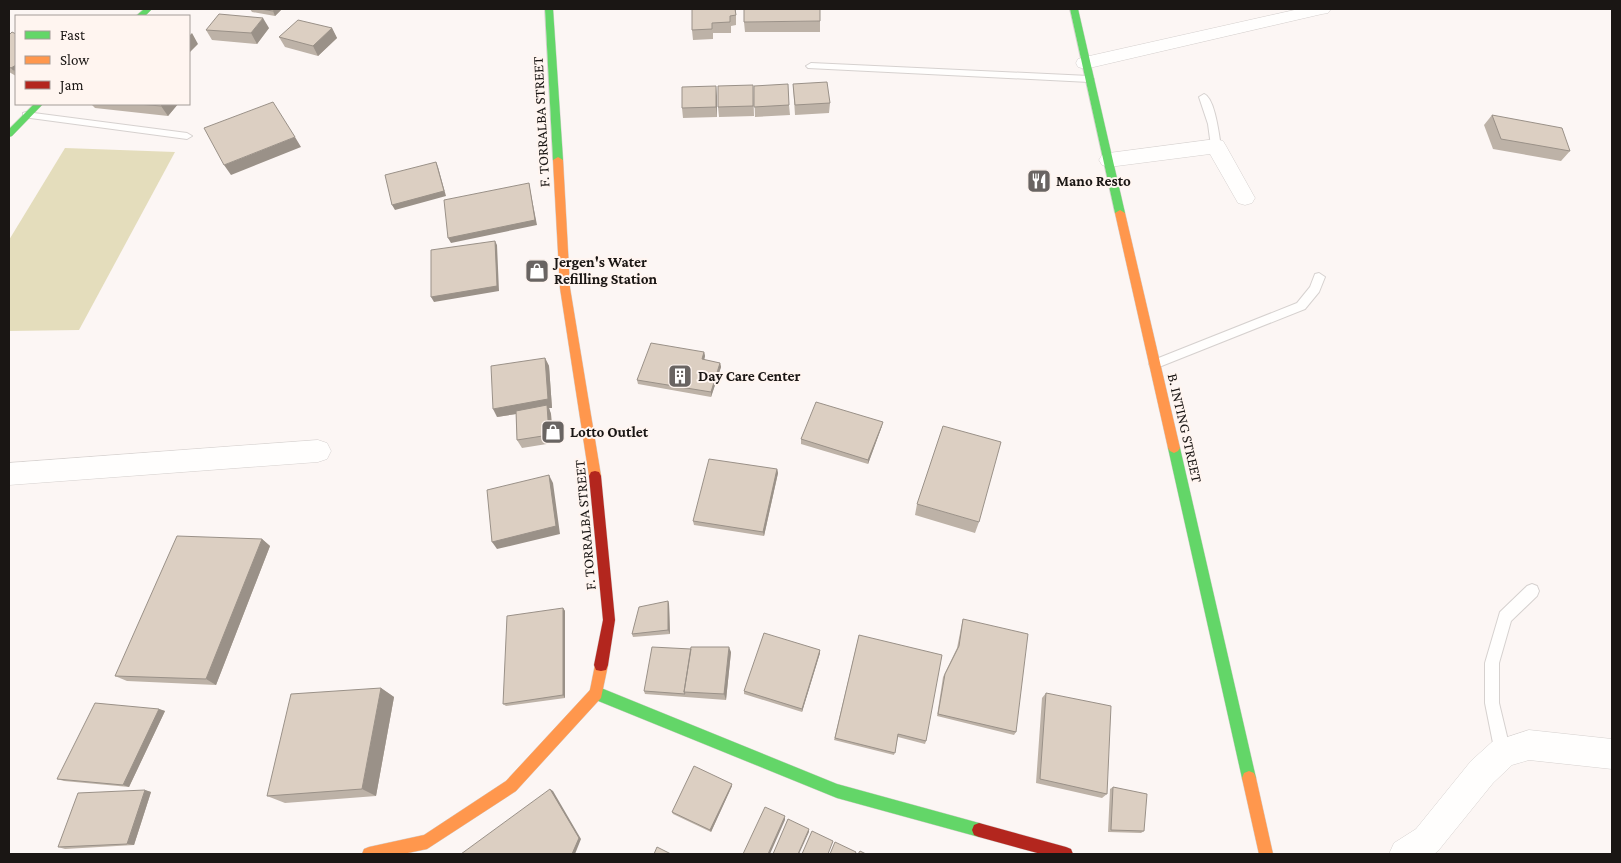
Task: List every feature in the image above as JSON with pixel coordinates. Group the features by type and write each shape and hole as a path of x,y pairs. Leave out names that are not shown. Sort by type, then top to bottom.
{"street":[{"name":"F. TORRALBA STREET","path":"549,9 565,288 592,447 609,620 596,693"},
{"name":"B. INTING STREET","path":"1074,9 1266,854"},
{"path":"1087,71 1159,48 1233,28 1322,9"},
{"path":"9,134 26,114 38,105"},
{"path":"1109,160 1216,146 1245,198"},
{"path":"9,474 318,451"},
{"path":"369,854 429,848 511,786 596,693 837,791 1066,854"},
{"path":"1405,854 1428,840 1482,772 1502,753 1529,745 1612,754"}],"lane":[{"path":"811,66 1087,71"},
{"path":"1204,98 1216,146"},
{"path":"26,114 187,136"},
{"path":"1155,364 1301,306 1315,289 1319,277"},
{"path":"1502,753 1492,703 1492,663 1505,617 1532,591"}],"shaded area":[{"path":"65,148 175,152 79,330 9,331 9,240"}],"building":[{"path":"692,9 735,9 736,15 730,16 730,22 712,23 712,29 692,30"},
{"path":"744,9 820,9 820,21 744,22"},
{"path":"219,14 263,18 251,33 206,30"},
{"path":"298,20 332,28 313,46 279,37"},
{"path":"12,32 15,34 15,66 11,68 9,67 9,35"},
{"path":"827,82 830,103 795,105 793,84"},
{"path":"788,84 789,105 754,107 754,86"},
{"path":"753,85 753,106 718,107 718,86"},
{"path":"716,86 716,107 682,108 682,87"},
{"path":"273,102 295,137 224,165 204,128"},
{"path":"1492,115 1562,128 1570,151 1501,139"},
{"path":"436,162 444,191 392,205 385,175"},
{"path":"529,183 535,220 448,238 444,200"},
{"path":"495,241 497,286 431,297 431,250"},
{"name":"Day Care Center","path":"651,343 704,352 702,359 720,363 711,392 637,380"},
{"path":"545,358 548,399 493,409 491,366"},
{"path":"816,402 883,422 868,460 801,439"},
{"path":"547,405 549,435 517,440 516,411"},
{"path":"943,426 1001,442 979,522 917,504"},
{"path":"709,459 777,469 763,532 693,521"},
{"path":"549,475 556,526 492,542 487,490"},
{"path":"177,536 262,539 206,679 115,676"},
{"path":"668,601 668,630 632,634 639,607"},
{"path":"563,608 563,695 503,704 507,616"},
{"path":"963,619 1028,634 1016,732 938,714 945,674 959,646"},
{"path":"764,633 820,650 802,709 744,691"},
{"path":"859,635 942,655 926,741 898,734 895,753 835,738"},
{"path":"652,647 691,649 685,694 644,691"},
{"path":"691,647 729,647 724,694 684,692"},
{"path":"381,688 362,789 267,796 291,694"},
{"path":"1046,693 1111,706 1107,794 1040,779"},
{"path":"95,703 159,709 123,785 57,779"},
{"path":"694,766 732,784 710,830 672,812"},
{"path":"1113,787 1147,794 1144,831 1111,830"},
{"path":"550,789 579,838 572,854 461,854"},
{"path":"145,790 127,844 58,847 78,793"},
{"path":"765,807 785,816 768,854 743,854"},
{"path":"788,819 809,829 798,854 773,854"},
{"path":"812,831 833,841 828,854 802,854"},
{"path":"835,842 856,852 855,854 830,854"},
{"path":"657,847 671,854 654,854"}],"traffic: fast":[{"path":"141,15 148,9"},
{"path":"549,9 558,160"},
{"path":"1074,9 1120,213"},
{"path":"9,134 38,105"},
{"path":"1174,448 1249,778"},
{"path":"596,693 837,791 979,830"}],"traffic: slow":[{"path":"558,160 565,288 595,476"},
{"path":"1120,213 1174,448"},
{"path":"369,854 427,842 511,786 596,693 601,665"},
{"path":"1249,778 1266,854"}],"traffic: jam":[{"path":"595,476 609,620 601,665"},
{"path":"979,830 1066,854"}],"place":[{"name":"Mano Resto","path":"1039,181"},
{"name":"Jergen's Water Refilling Station","path":"537,271"},
{"name":"Day Care Center","path":"680,376"},
{"name":"Lotto Outlet","path":"553,432"}]}
